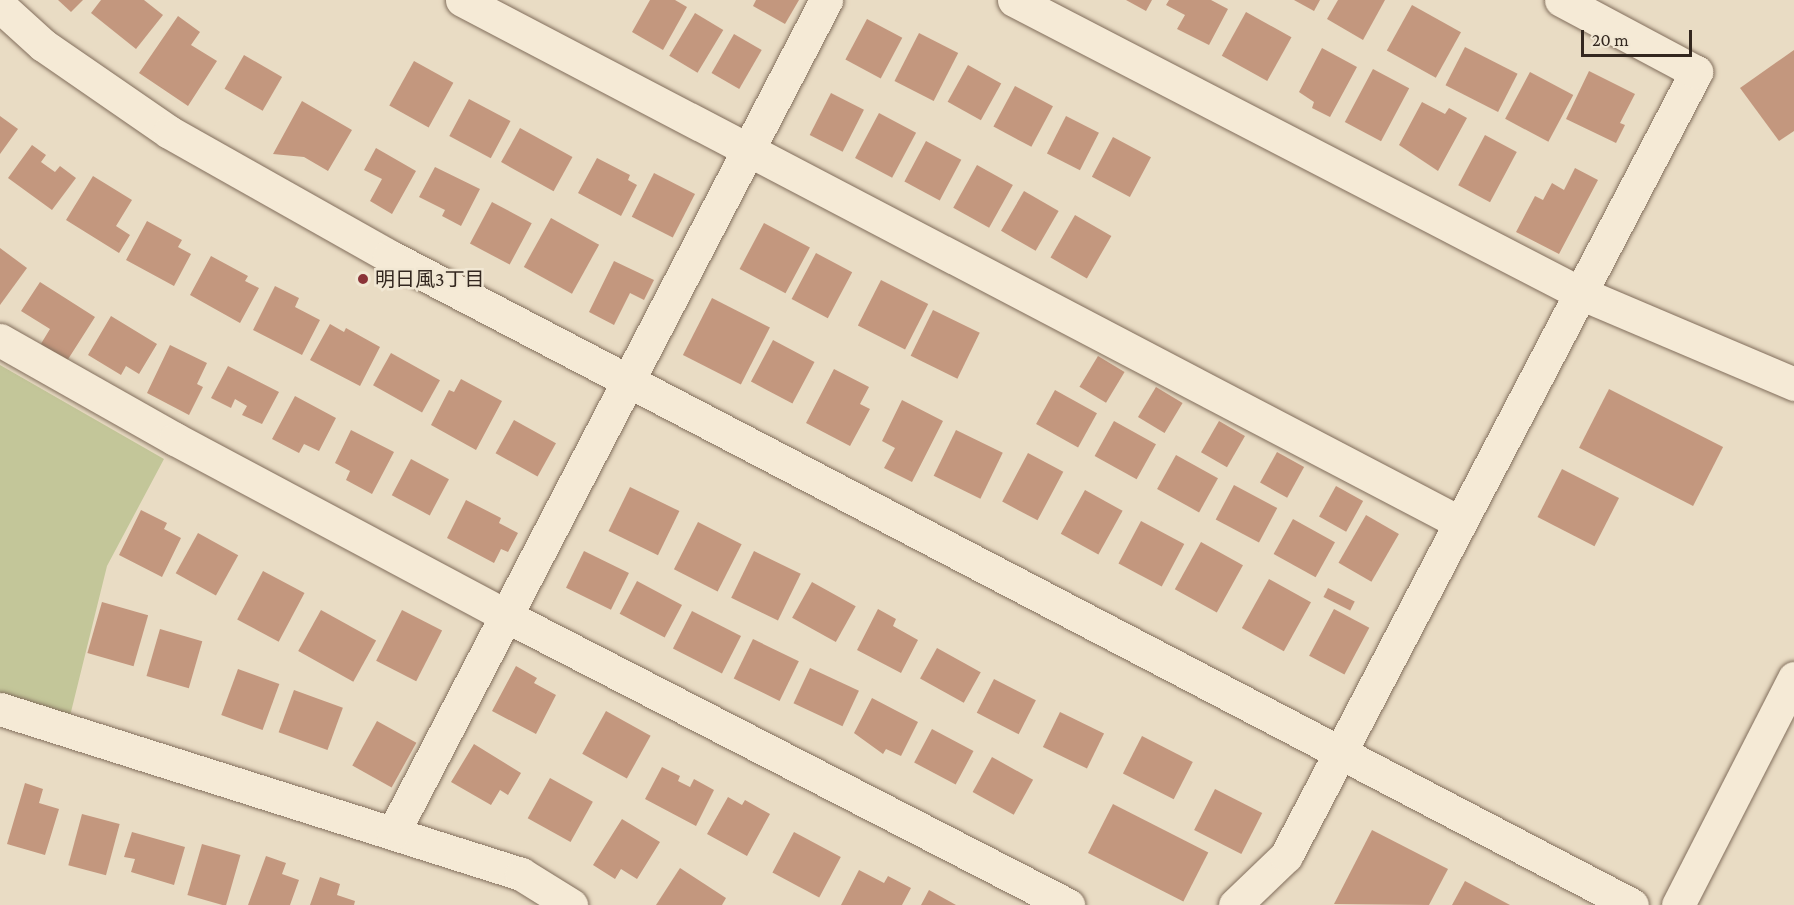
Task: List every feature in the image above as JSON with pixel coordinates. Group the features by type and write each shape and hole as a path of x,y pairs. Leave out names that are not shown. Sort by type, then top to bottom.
{"street":[{"path":"462,0 748,152 1459,522"},
{"path":"393,834 508,617 826,0"},
{"path":"1014,0 1580,293 1794,384"},
{"path":"1235,905 1286,855 1337,752 1696,72 1561,0"},
{"path":"0,6 43,45 169,132 388,256 1632,905"},
{"path":"0,340 155,428 508,617 1068,905"},
{"path":"1678,905 1794,678"},
{"path":"0,709 520,874 571,905"}],"green space":[{"path":"0,365 164,459 107,566 70,716 0,696"}],"building":[{"path":"58,0 83,0 71,12"},
{"path":"101,0 144,0 163,15 136,49 91,13"},
{"path":"650,0 675,0 687,7 663,50 632,32"},
{"path":"756,0 799,0 785,24 753,6"},
{"path":"1126,0 1152,0 1146,11"},
{"path":"1169,0 1211,0 1228,9 1209,45 1177,29 1185,15 1166,5"},
{"path":"1294,0 1320,0 1314,11"},
{"path":"1338,0 1385,0 1363,40 1327,19"},
{"path":"1412,5 1461,32 1436,78 1387,50"},
{"path":"1246,12 1291,37 1267,81 1222,56"},
{"path":"695,13 723,30 698,73 669,56"},
{"path":"178,16 200,32 191,45 217,61 188,106 139,73"},
{"path":"867,19 902,38 881,78 845,60"},
{"path":"919,33 958,53 934,101 894,81"},
{"path":"734,34 762,50 739,89 712,73"},
{"path":"1465,47 1518,74 1498,112 1445,85"},
{"path":"1322,48 1357,67 1330,117 1312,108 1314,102 1299,92"},
{"path":"1794,50 1794,131 1779,141 1740,88"},
{"path":"244,55 282,77 263,111 224,89"},
{"path":"414,61 453,83 429,127 389,106"},
{"path":"968,65 1001,83 981,120 948,102"},
{"path":"1373,69 1409,88 1381,141 1345,122"},
{"path":"1589,71 1635,94 1620,123 1625,125 1616,143 1566,119"},
{"path":"1530,72 1573,95 1548,142 1505,119"},
{"path":"1015,86 1053,106 1031,147 993,127"},
{"path":"831,93 864,110 843,152 810,135"},
{"path":"469,99 510,121 491,158 449,136"},
{"path":"302,101 352,130 328,171 304,157 273,154"},
{"path":"1422,102 1445,114 1449,108 1467,118 1438,171 1399,145"},
{"path":"879,113 916,133 892,178 855,158"},
{"path":"0,116 18,129 0,154"},
{"path":"1066,116 1099,133 1080,170 1047,153"},
{"path":"520,128 572,157 554,191 501,162"},
{"path":"1485,135 1517,152 1490,202 1458,185"},
{"path":"1113,137 1151,157 1130,197 1092,177"},
{"path":"926,141 961,160 940,200 904,182"},
{"path":"32,145 46,155 41,162 55,172 60,166 76,178 52,210 8,178"},
{"path":"376,148 416,171 392,214 370,201 382,179 364,170"},
{"path":"597,158 630,175 628,180 637,185 621,216 578,193"},
{"path":"977,165 1013,185 989,228 953,208"},
{"path":"435,167 480,189 461,226 442,216 445,210 419,197"},
{"path":"1575,168 1598,180 1559,254 1516,232 1535,196 1543,200 1552,183 1564,190"},
{"path":"654,173 695,194 673,238 632,217"},
{"path":"93,176 132,200 116,226 130,235 119,253 66,220"},
{"path":"1024,191 1059,211 1036,251 1001,231"},
{"path":"492,202 532,223 510,265 470,243"},
{"path":"1075,215 1111,236 1087,278 1050,257"},
{"path":"551,218 599,245 572,294 524,267"},
{"path":"147,221 182,240 178,247 191,254 174,286 126,260"},
{"path":"764,223 810,247 786,293 740,269"},
{"path":"0,248 27,268 0,305"},
{"path":"816,253 852,272 828,318 792,299"},
{"path":"211,256 248,276 245,281 259,288 240,323 190,295"},
{"path":"614,261 654,280 644,300 630,293 614,325 589,312"},
{"path":"881,280 928,304 905,350 858,325"},
{"path":"40,282 95,317 65,364 39,347 50,329 21,311"},
{"path":"275,286 299,298 295,307 320,320 302,355 253,330"},
{"path":"712,298 770,328 741,385 683,355"},
{"path":"933,310 980,333 957,379 911,356"},
{"path":"111,316 157,344 139,374 126,366 121,375 88,355"},
{"path":"330,324 344,332 346,328 380,347 360,386 310,360"},
{"path":"773,340 814,362 792,404 751,381"},
{"path":"170,345 207,363 197,384 203,387 189,415 147,393"},
{"path":"391,353 440,380 422,413 373,385"},
{"path":"1098,356 1125,372 1106,403 1079,387"},
{"path":"228,366 279,392 262,424 242,415 247,406 235,399 231,408 211,398"},
{"path":"834,369 869,387 860,404 870,409 850,446 806,423"},
{"path":"461,379 502,401 476,450 431,425 449,390 454,392"},
{"path":"1156,387 1183,403 1165,433 1138,417"},
{"path":"1609,389 1723,447 1693,506 1579,448"},
{"path":"1055,390 1097,413 1078,447 1036,424"},
{"path":"295,396 336,418 319,451 304,444 299,453 272,439"},
{"path":"902,400 943,421 912,482 884,468 895,448 882,441"},
{"path":"514,420 556,443 538,477 496,453"},
{"path":"1114,421 1156,444 1137,479 1095,456"},
{"path":"1219,421 1245,436 1227,467 1201,452"},
{"path":"351,430 394,452 372,494 346,480 350,471 335,463"},
{"path":"956,430 1003,453 980,499 934,476"},
{"path":"1277,452 1304,467 1287,498 1260,483"},
{"path":"1028,453 1063,472 1037,520 1002,502"},
{"path":"1176,455 1218,478 1199,512 1157,489"},
{"path":"411,459 449,479 430,515 392,495"},
{"path":"1562,469 1619,498 1595,546 1537,517"},
{"path":"1234,485 1277,508 1259,542 1216,519"},
{"path":"1336,486 1363,501 1346,532 1319,517"},
{"path":"630,487 679,511 658,555 609,531"},
{"path":"1085,490 1123,511 1098,555 1061,534"},
{"path":"466,500 501,518 499,523 518,533 508,552 501,549 494,563 447,538"},
{"path":"141,510 167,523 164,529 181,538 162,577 119,555"},
{"path":"1366,515 1399,534 1371,582 1338,563"},
{"path":"1293,519 1335,542 1316,577 1274,554"},
{"path":"1141,521 1184,544 1162,586 1118,563"},
{"path":"698,522 742,544 718,591 674,569"},
{"path":"198,533 238,555 216,596 176,573"},
{"path":"1201,542 1243,565 1217,613 1175,589"},
{"path":"584,551 629,573 611,610 566,588"},
{"path":"754,551 801,574 778,621 731,598"},
{"path":"263,571 304,593 279,642 237,620"},
{"path":"1269,579 1311,602 1284,651 1242,628"},
{"path":"637,581 682,605 665,638 620,614"},
{"path":"812,582 856,606 836,642 792,618"},
{"path":"1328,588 1355,602 1350,611 1323,597"},
{"path":"102,602 148,615 134,666 87,653"},
{"path":"878,609 896,619 893,626 918,640 901,673 857,650"},
{"path":"1334,609 1369,628 1344,675 1309,656"},
{"path":"321,610 376,641 353,682 298,651"},
{"path":"402,610 442,630 416,681 376,661"},
{"path":"692,611 741,636 722,673 673,648"},
{"path":"160,629 202,641 189,688 146,676"},
{"path":"753,639 799,661 780,701 734,679"},
{"path":"937,648 981,672 964,703 920,679"},
{"path":"516,666 537,678 534,683 556,695 536,734 492,711"},
{"path":"810,668 859,691 842,726 794,703"},
{"path":"238,669 279,684 263,730 221,715"},
{"path":"994,679 1036,700 1019,734 977,713"},
{"path":"294,690 343,708 327,750 279,732"},
{"path":"872,698 918,722 901,756 886,749 883,754 854,733"},
{"path":"606,711 651,736 627,779 582,754"},
{"path":"1060,712 1104,733 1087,769 1043,747"},
{"path":"377,721 416,743 392,787 352,766"},
{"path":"932,729 973,751 956,785 914,763"},
{"path":"1142,736 1193,762 1174,799 1123,773"},
{"path":"474,744 521,773 508,795 500,790 491,805 451,782"},
{"path":"992,757 1033,780 1014,815 973,792"},
{"path":"662,767 680,776 678,781 690,787 694,779 714,790 696,826 645,799"},
{"path":"550,778 593,802 571,842 528,818"},
{"path":"25,783 43,789 39,803 59,809 45,855 7,844"},
{"path":"1215,789 1262,813 1241,854 1194,830"},
{"path":"728,797 742,805 745,800 770,814 747,856 707,834"},
{"path":"1113,804 1208,853 1183,902 1088,853"},
{"path":"82,814 120,824 106,875 68,865"},
{"path":"622,819 660,842 637,879 621,869 615,879 593,865"},
{"path":"1372,830 1448,869 1429,905 1334,904"},
{"path":"132,832 185,847 174,885 131,872 135,859 124,857"},
{"path":"794,832 841,857 819,897 772,873"},
{"path":"202,844 240,855 226,905 187,895"},
{"path":"266,856 286,863 282,874 299,880 290,905 248,905"},
{"path":"680,868 726,898 722,905 656,905"},
{"path":"859,870 884,883 888,876 911,888 902,905 841,905"},
{"path":"320,877 340,884 337,895 355,901 354,905 310,905"},
{"path":"1465,881 1510,905 1452,905"},
{"path":"929,890 956,905 921,905"}],"place":[{"name":"明日風3丁目","path":"363,279"}]}
